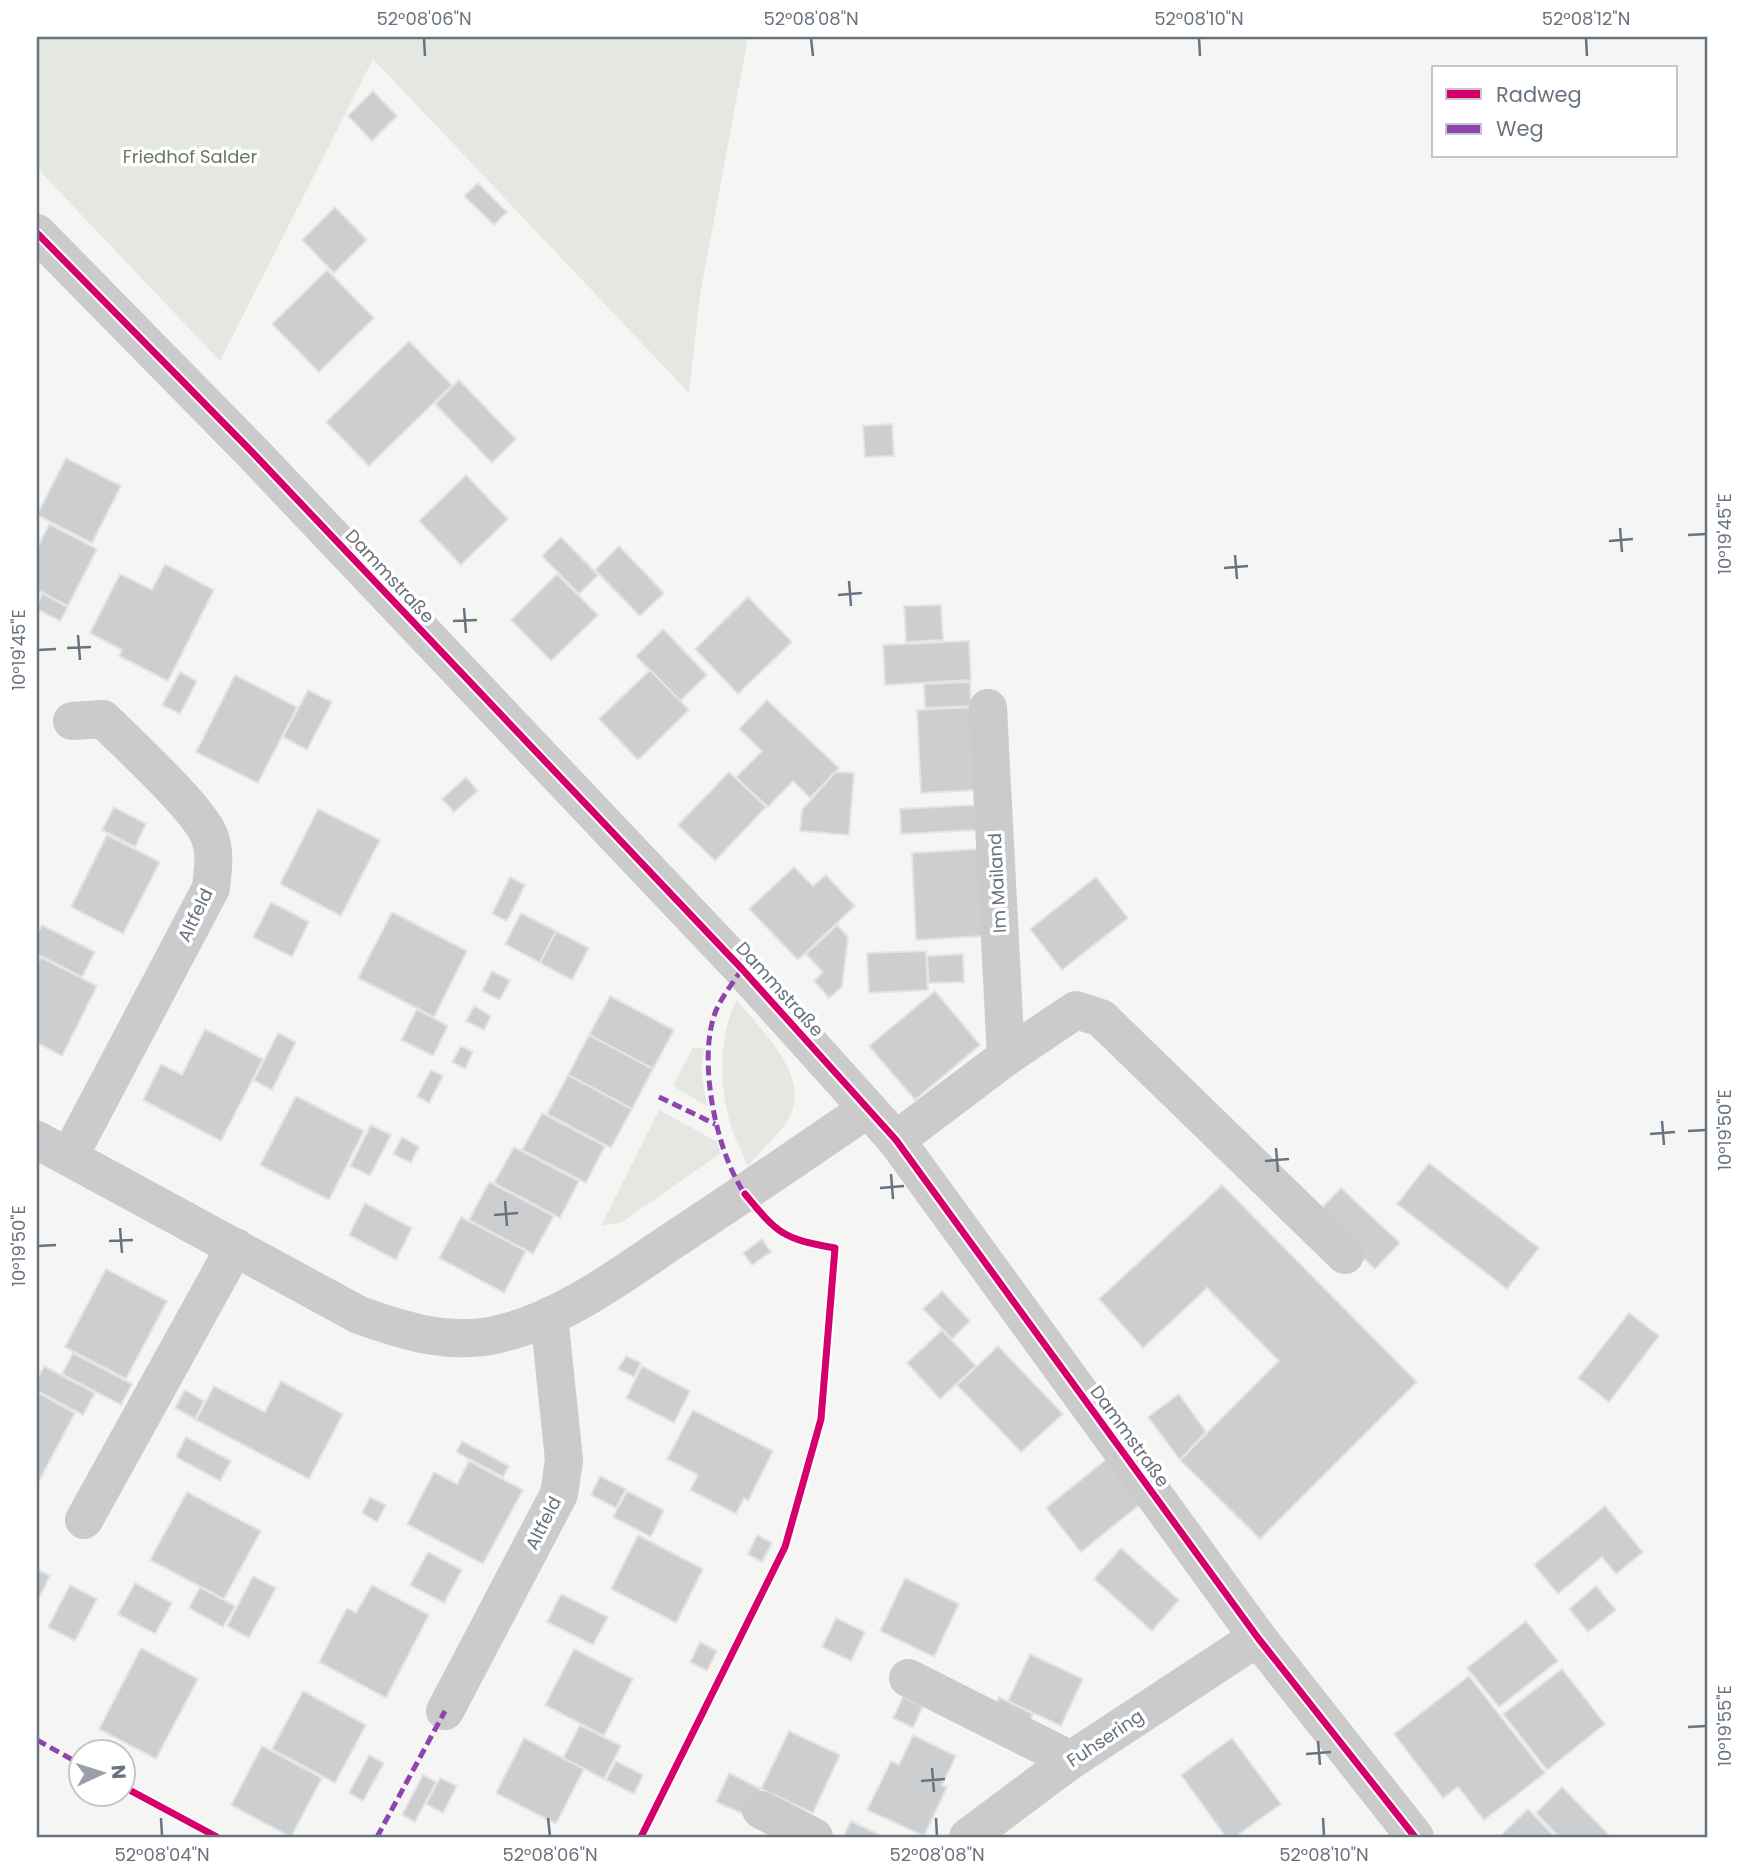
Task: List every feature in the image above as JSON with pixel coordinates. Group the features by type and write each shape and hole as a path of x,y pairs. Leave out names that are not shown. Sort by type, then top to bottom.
{"street":[{"name":"Dammstraße","path":"37,233 253,453 741,969 896,1140 1258,1638 1415,1837"},
{"name":"Im Mailand","path":"988,708 1006,1058"},
{"name":"Altfeld","path":"72,721 103,719 188,807 208,833 215,858 211,888 53,1149 359,1315 412,1333 455,1338 499,1335 549,1316 605,1286 866,1110"},
{"path":"896,1140 1076,1010 1101,1018 1345,1255"},
{"path":"84,1520 235,1247"},
{"name":"Altfeld","path":"445,1711 559,1494 564,1460 549,1316"},
{"name":"Fuhsering","path":"968,1837 1071,1760 1246,1645"},
{"path":"908,1678 1071,1760"},
{"path":"761,1811 814,1837"}],"green space":[{"name":"Friedhof Salder","path":"37,37 748,37 700,295 689,393 373,59 220,361 37,168"},
{"path":"737,1000 781,1055 794,1087 794,1103 788,1120 748,1166 731,1125 722,1075 727,1028"},
{"path":"693,1047 704,1049 701,1070 707,1106 673,1086"},
{"path":"659,1110 716,1141 721,1153 622,1222 601,1226"}],"building":[{"path":"373,91 397,116 372,141 348,116"},
{"path":"478,183 507,212 494,225 464,196"},
{"path":"335,207 367,240 334,273 302,240"},
{"path":"327,270 374,318 319,372 272,324"},
{"path":"409,341 452,385 369,466 326,422"},
{"path":"459,380 516,439 492,463 435,404"},
{"path":"892,424 894,456 865,457 863,426"},
{"path":"66,458 121,486 92,543 37,515"},
{"path":"466,475 508,519 461,565 419,521"},
{"path":"49,524 97,549 68,606 37,590 37,549"},
{"path":"561,537 598,575 579,594 542,556"},
{"path":"619,546 664,593 640,616 595,570"},
{"path":"165,564 214,590 168,681 119,656 122,650 90,633 120,574 152,590"},
{"path":"557,574 598,615 551,661 511,620"},
{"path":"42,593 68,607 60,621 37,609"},
{"path":"748,597 792,642 738,694 695,649"},
{"path":"941,605 943,640 906,642 904,606"},
{"path":"663,629 707,675 680,701 636,656"},
{"path":"969,641 971,680 885,685 883,645"},
{"path":"650,670 689,710 638,760 599,719"},
{"path":"180,672 197,681 180,714 162,705"},
{"path":"235,675 297,707 258,783 196,752"},
{"path":"970,682 971,706 925,708 924,684"},
{"path":"308,690 332,702 307,750 283,737"},
{"path":"767,700 839,768 810,798 793,781 768,807 736,777 762,751 739,729"},
{"path":"974,707 978,790 921,793 917,710"},
{"path":"729,772 766,807 715,861 678,825"},
{"path":"835,772 854,773 849,835 800,831 802,810"},
{"path":"466,777 478,791 454,812 442,799"},
{"path":"975,805 977,830 901,834 900,809"},
{"path":"114,807 146,824 135,847 102,830"},
{"path":"318,809 380,840 341,916 280,884"},
{"path":"107,835 160,862 123,934 71,907"},
{"path":"979,849 984,936 916,940 912,853"},
{"path":"794,867 813,886 826,875 855,906 798,960 749,909"},
{"path":"510,877 525,885 507,921 492,914"},
{"path":"1096,877 1128,918 1062,970 1030,929"},
{"path":"271,902 309,922 292,957 253,937"},
{"path":"392,912 467,951 434,1017 358,978"},
{"path":"521,913 556,931 540,963 505,944"},
{"path":"42,925 95,952 82,977 37,954 37,935"},
{"path":"837,925 848,937 842,987 829,998 814,981 823,972 806,954"},
{"path":"556,931 589,948 572,980 540,963"},
{"path":"926,951 928,990 869,993 867,953"},
{"path":"963,954 964,982 929,983 927,956"},
{"path":"41,957 97,986 62,1056 37,1043 37,965"},
{"path":"492,971 510,980 500,1000 482,991"},
{"path":"935,991 980,1045 915,1100 869,1046"},
{"path":"610,996 674,1030 653,1069 589,1035"},
{"path":"474,1006 491,1016 484,1030 466,1021"},
{"path":"417,1009 448,1026 433,1056 401,1040"},
{"path":"205,1029 263,1059 221,1141 143,1100 161,1064 182,1075"},
{"path":"278,1033 296,1042 272,1090 254,1080"},
{"path":"589,1035 653,1069 632,1109 568,1075"},
{"path":"461,1046 473,1052 465,1069 452,1062"},
{"path":"431,1070 443,1076 429,1103 417,1096"},
{"path":"568,1075 632,1109 611,1148 547,1114"},
{"path":"296,1096 364,1131 329,1200 260,1165"},
{"path":"542,1113 605,1146 586,1183 522,1150"},
{"path":"371,1125 391,1135 370,1176 350,1166"},
{"path":"402,1137 419,1147 411,1163 393,1154"},
{"path":"514,1147 579,1181 560,1218 494,1183"},
{"path":"1429,1163 1539,1248 1507,1289 1397,1204"},
{"path":"489,1182 554,1216 533,1254 469,1220"},
{"path":"1222,1185 1417,1382 1260,1539 1180,1460 1279,1361 1207,1288 1143,1348 1099,1299"},
{"path":"1341,1188 1400,1243 1375,1269 1316,1214"},
{"path":"365,1203 412,1228 396,1260 349,1235"},
{"path":"461,1217 526,1251 504,1293 439,1258"},
{"path":"762,1239 771,1252 752,1265 743,1253"},
{"path":"106,1269 167,1301 126,1379 65,1347"},
{"path":"942,1291 970,1321 952,1339 923,1309"},
{"path":"1629,1313 1659,1336 1609,1402 1578,1378"},
{"path":"942,1330 976,1366 940,1399 907,1363"},
{"path":"998,1346 1063,1414 1021,1452 957,1385"},
{"path":"73,1353 132,1384 121,1405 62,1374"},
{"path":"626,1356 641,1363 634,1377 618,1369"},
{"path":"44,1366 95,1393 83,1415 37,1391 37,1380"},
{"path":"642,1366 690,1391 674,1423 626,1398"},
{"path":"281,1381 343,1414 309,1479 196,1420 214,1386 265,1412"},
{"path":"185,1390 204,1401 195,1419 175,1408"},
{"path":"37,1392 75,1413 37,1485"},
{"path":"1179,1394 1206,1432 1180,1460 1148,1417"},
{"path":"693,1410 773,1451 748,1501 744,1498 736,1514 690,1490 698,1475 667,1459"},
{"path":"186,1437 231,1461 220,1481 176,1457"},
{"path":"462,1441 509,1466 503,1477 456,1452"},
{"path":"1108,1458 1143,1502 1081,1552 1046,1508"},
{"path":"469,1461 523,1490 483,1564 407,1524 434,1472 457,1484"},
{"path":"600,1476 626,1489 616,1508 591,1495"},
{"path":"627,1491 664,1510 651,1537 613,1517"},
{"path":"187,1492 261,1531 224,1599 150,1560"},
{"path":"370,1497 386,1505 377,1522 362,1513"},
{"path":"1605,1506 1643,1552 1616,1574 1602,1557 1558,1594 1534,1565"},
{"path":"638,1535 703,1569 676,1623 611,1589"},
{"path":"757,1535 772,1543 762,1562 748,1554"},
{"path":"1121,1548 1179,1600 1152,1631 1094,1579"},
{"path":"428,1552 462,1570 444,1603 410,1585"},
{"path":"37,1569 50,1576 37,1602"},
{"path":"253,1576 276,1588 249,1638 227,1626"},
{"path":"905,1578 959,1604 934,1657 880,1631"},
{"path":"135,1583 172,1603 155,1634 118,1614"},
{"path":"70,1585 97,1599 75,1641 48,1627"},
{"path":"372,1585 429,1615 386,1698 319,1662 347,1608 356,1613"},
{"path":"1596,1586 1616,1610 1588,1632 1569,1609"},
{"path":"200,1587 235,1606 223,1627 189,1608"},
{"path":"561,1594 608,1617 593,1645 547,1622"},
{"path":"836,1618 865,1632 851,1661 822,1647"},
{"path":"1526,1621 1558,1661 1499,1707 1467,1668"},
{"path":"700,1642 717,1651 707,1671 690,1662"},
{"path":"141,1648 198,1679 156,1759 136,1748 136,1738 116,1738 99,1729"},
{"path":"574,1649 633,1679 604,1736 545,1705"},
{"path":"1030,1654 1083,1679 1061,1726 1008,1701"},
{"path":"1562,1669 1605,1724 1547,1770 1503,1714"},
{"path":"1469,1676 1545,1773 1484,1820 1458,1787 1443,1798 1394,1734"},
{"path":"303,1691 366,1725 335,1783 272,1749"},
{"path":"903,1697 923,1706 913,1728 893,1718"},
{"path":"999,1697 1033,1714 1026,1729 992,1713"},
{"path":"580,1725 621,1746 604,1779 563,1758"},
{"path":"789,1731 840,1755 813,1813 761,1789"},
{"path":"913,1735 956,1756 942,1785 947,1787 924,1836 867,1810 891,1761 899,1765"},
{"path":"524,1738 584,1769 556,1824 496,1793"},
{"path":"1232,1738 1281,1804 1235,1837 1226,1837 1181,1775"},
{"path":"262,1746 322,1778 291,1837 231,1805"},
{"path":"369,1755 384,1763 363,1801 349,1793"},
{"path":"616,1761 643,1775 634,1794 606,1780"},
{"path":"729,1773 761,1789 748,1816 716,1802"},
{"path":"423,1775 436,1782 415,1822 402,1815"},
{"path":"440,1778 457,1786 443,1813 426,1804"},
{"path":"1562,1787 1608,1834 1605,1837 1559,1837 1536,1813"},
{"path":"1528,1809 1555,1837 1499,1837"},
{"path":"851,1821 884,1837 843,1837"}],"marked path":[{"path":"742,969 716,1010 708,1059 713,1110 719,1135 736,1179 747,1197"},
{"path":"659,1097 715,1124"},
{"path":"377,1837 445,1711"},
{"path":"37,1740 66,1756"}],"cycle path":[{"path":"37,233 253,453 742,969 896,1140 1258,1638 1415,1837"},
{"path":"641,1837 785,1547 821,1419 835,1248 792,1238 783,1233 745,1194"},
{"path":"136,1794 217,1837"}]}
